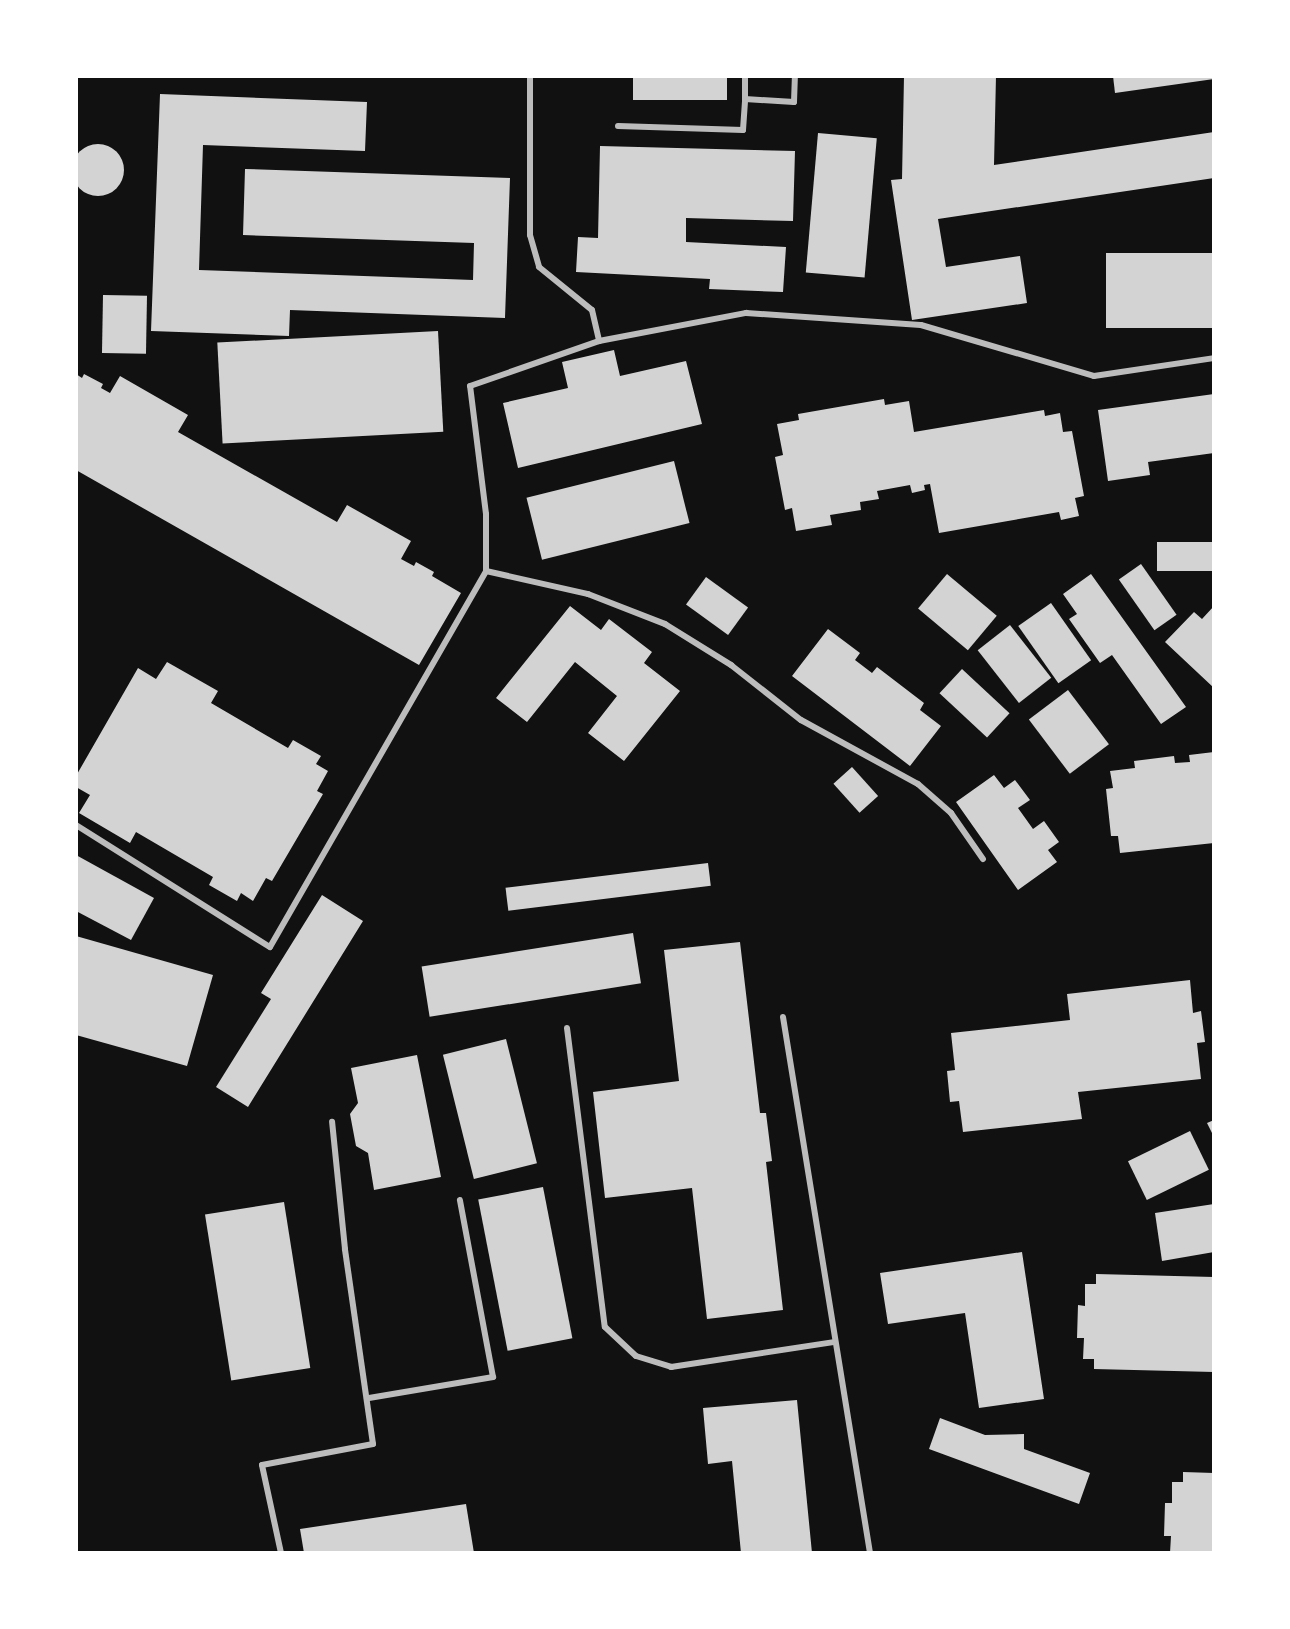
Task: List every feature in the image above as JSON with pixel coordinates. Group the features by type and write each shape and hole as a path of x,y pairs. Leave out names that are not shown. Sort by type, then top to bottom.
{"lane":[{"path":"530,76 530,235 539,267 592,310 599,341"},
{"path":"618,126 743,130 745,76"},
{"path":"745,99 794,102 795,76"},
{"path":"76,825 270,947 486,571 486,514 470,386 599,341 746,313 921,325 1094,376 1214,358"},
{"path":"486,571 588,594 665,624 731,665 801,720 918,784 951,813 983,859"},
{"path":"783,1017 870,1553"},
{"path":"567,1028 605,1327 636,1356 671,1367 835,1342"},
{"path":"281,1553 262,1465 373,1444 369,1398 345,1249 332,1122"},
{"path":"369,1398 493,1377 460,1200"}],"building":[{"path":"633,76 727,76 727,100 633,100"},
{"path":"904,76 996,76 994,165 1214,132 1214,178 938,219 946,267 1020,256 1027,303 912,320 891,180 902,179"},
{"path":"1113,76 1214,76 1214,79 1115,93"},
{"path":"160,94 367,102 365,151 203,145 199,270 473,280 474,243 243,235 245,169 510,178 505,318 290,310 289,336 151,331"},
{"path":"818,133 877,138 865,278 806,272"},
{"path":"98,144 117,151 124,170 117,189 98,196 79,189 72,170 79,151"},
{"path":"600,146 795,151 793,221 686,218 686,242 786,247 783,292 709,289 710,279 576,272 578,237 598,238"},
{"path":"1106,253 1214,253 1214,328 1106,328"},
{"path":"103,295 147,296 146,354 102,353"},
{"path":"438,331 443,432 223,443 217,343"},
{"path":"614,350 620,376 686,361 702,424 518,468 503,403 568,388 562,362"},
{"path":"76,374 82,378 84,374 103,384 101,388 110,393 120,376 188,415 178,432 337,522 347,505 411,541 401,559 414,566 416,562 434,572 432,576 461,593 419,665 76,470"},
{"path":"1214,394 1214,453 1148,462 1150,475 1108,481 1098,410"},
{"path":"884,399 885,405 909,401 914,432 1044,410 1045,416 1060,413 1063,432 1072,431 1084,496 1075,498 1079,516 1061,520 1059,512 939,533 930,484 924,485 925,490 912,493 910,485 877,491 879,499 860,502 861,510 830,515 832,525 796,531 792,508 785,510 775,457 783,455 777,424 799,420 798,414"},
{"path":"674,461 689,523 542,560 527,498"},
{"path":"1157,542 1214,542 1214,571 1157,571"},
{"path":"1141,564 1177,615 1154,630 1119,579"},
{"path":"947,574 997,616 968,650 918,608"},
{"path":"1091,574 1186,707 1161,724 1112,655 1100,663 1069,619 1077,614 1063,594"},
{"path":"706,577 748,608 728,635 686,605"},
{"path":"1051,603 1091,660 1058,683 1018,626"},
{"path":"570,606 601,630 609,619 652,652 644,663 680,691 624,761 588,733 617,696 575,662 527,722 496,698"},
{"path":"1214,606 1214,688 1165,642 1194,612 1202,619"},
{"path":"1010,625 1051,678 1019,703 978,650"},
{"path":"828,629 860,653 855,660 872,673 877,667 924,703 920,710 941,726 910,766 792,676"},
{"path":"167,662 218,691 211,703 288,748 293,740 321,756 316,764 328,771 317,791 323,794 272,881 266,878 253,901 241,893 237,901 209,885 213,877 136,832 130,843 79,813 90,795 76,787 76,776 138,668 156,679"},
{"path":"962,669 1010,713 987,737 939,693"},
{"path":"1068,690 1109,744 1070,774 1029,719"},
{"path":"1214,752 1214,843 1120,853 1118,836 1111,836 1106,789 1113,788 1110,771 1135,768 1134,761 1174,756 1175,763 1190,762 1189,755"},
{"path":"852,767 878,796 860,813 833,784"},
{"path":"994,775 1004,788 1015,780 1030,800 1018,808 1033,829 1044,821 1059,842 1048,850 1057,862 1018,890 956,802"},
{"path":"76,855 154,898 131,940 76,911"},
{"path":"708,863 711,886 508,911 506,888"},
{"path":"322,895 363,921 248,1107 216,1087 271,999 261,993"},
{"path":"633,933 641,983 430,1017 422,966"},
{"path":"76,936 213,975 187,1066 76,1035"},
{"path":"740,942 760,1113 766,1113 772,1161 766,1162 783,1310 707,1319 692,1188 605,1198 593,1092 679,1081 664,950"},
{"path":"1190,980 1193,1013 1201,1011 1205,1042 1197,1043 1201,1079 1078,1092 1082,1119 963,1132 959,1101 950,1102 947,1071 955,1070 951,1033 1070,1020 1067,994"},
{"path":"506,1039 537,1163 474,1179 443,1055"},
{"path":"417,1055 441,1177 374,1190 368,1153 356,1146 350,1114 358,1103 351,1068"},
{"path":"1214,1120 1214,1137 1207,1123"},
{"path":"1190,1131 1209,1170 1147,1200 1128,1161"},
{"path":"543,1187 572,1338 508,1351 478,1200"},
{"path":"284,1202 310,1368 231,1380 205,1215"},
{"path":"1214,1204 1214,1252 1162,1261 1155,1213"},
{"path":"1022,1252 1044,1399 979,1408 965,1313 888,1324 880,1273"},
{"path":"1096,1274 1214,1277 1214,1372 1094,1369 1094,1359 1083,1359 1084,1338 1077,1338 1078,1305 1085,1306 1085,1284 1096,1284"},
{"path":"797,1400 812,1553 741,1553 732,1461 708,1464 703,1408"},
{"path":"940,1418 985,1435 1024,1434 1024,1449 1090,1473 1079,1504 929,1449"},
{"path":"1183,1472 1214,1473 1214,1553 1170,1553 1171,1536 1164,1536 1165,1503 1172,1503 1172,1482 1183,1482"},
{"path":"466,1504 474,1553 304,1553 300,1529"}]}
